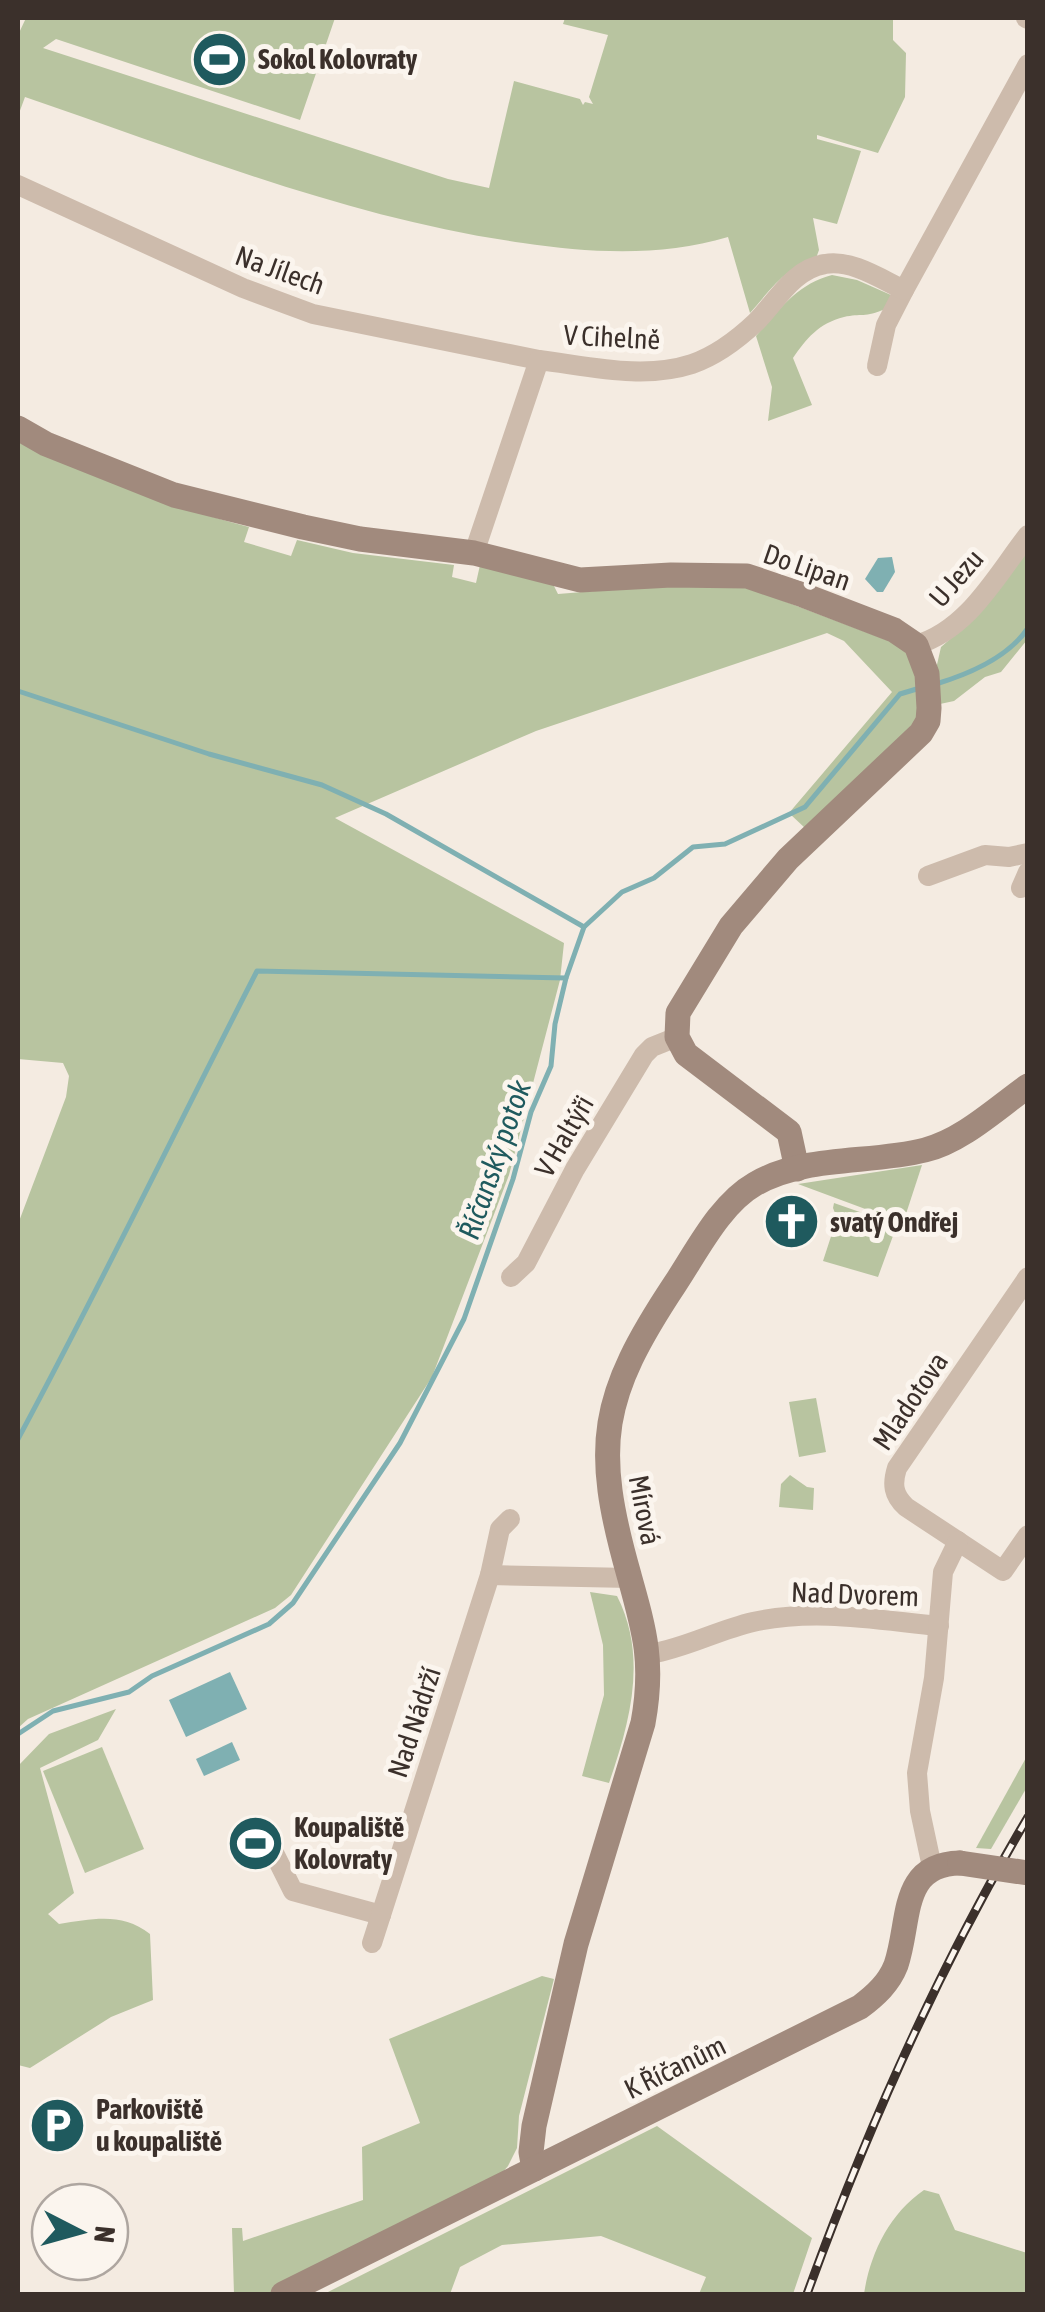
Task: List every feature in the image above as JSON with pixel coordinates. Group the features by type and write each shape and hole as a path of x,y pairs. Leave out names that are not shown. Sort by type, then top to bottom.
{"street":[{"path":"877,366 886,325 1028,64"},
{"name":"Na Jílech","path":"18,185 242,288 313,314 540,360"},
{"name":"V Cihelně","path":"474,553 540,360 628,371 658,371 692,364 719,351 756,322 790,282 824,264 862,269 904,290"},
{"name":"Do Lipan","path":"18,428 46,444 174,494 360,539 474,553 580,580 748,576 894,630 916,645"},
{"name":"U Jezu","path":"916,645 934,640 964,619 1028,535"},
{"path":"796,1168 789,1132 778,1120 690,1060 676,1024 682,1003 732,926 788,859 928,721 928,674 916,645"},
{"path":"928,876 985,854 1009,858 1028,853"},
{"name":"V Haltýři","path":"511,1277 526,1263 644,1055 652,1046 678,1037"},
{"name":"Mírová","path":"534,2169 530,2152 534,2126 576,1944 649,1694 650,1654 607,1481 608,1424 620,1380 659,1308 736,1198 774,1174 796,1168 934,1148 1028,1086"},
{"name":"Mladotova","path":"1028,1276 894,1476 893,1485 900,1502 1003,1571 1028,1535"},
{"name":"Nad Nádrží","path":"372,1944 490,1575 500,1529 510,1520"},
{"path":"939,1626 943,1572 958,1541"},
{"path":"490,1575 630,1578"},
{"name":"Nad Dvorem","path":"650,1654 671,1651 744,1624 797,1616 833,1615 939,1626 918,1773 920,1811 932,1867"},
{"path":"274,1853 293,1891 382,1915"},
{"path":"932,1867 960,1863 1028,1873"},
{"name":"K Říčanům","path":"284,2294 798,2040 874,1997 896,1962 914,1888 932,1867"}],"green space":[{"path":"26,18 335,18 300,120 56,39 43,48 448,179 489,188 514,81 580,99 583,105 593,104 589,97 608,35 563,24 565,18 893,18 893,40 906,53 905,97 878,153 817,135 817,139 861,151 837,224 813,218 819,250 815,261 787,274 750,313 728,237 678,248 600,251 459,232 271,182 25,97 18,116 18,35"},
{"path":"832,275 857,280 891,295 885,309 835,320 808,338 793,358 812,405 768,421 772,387 756,336 799,291"},
{"path":"18,442 131,490 249,527 244,542 291,556 297,540 353,553 454,565 452,577 476,583 480,565 551,580 558,594 707,582 747,587 900,645 914,663 920,717 806,829 789,813 892,692 844,641 827,633 536,731 335,818 564,943 560,980 509,1175 432,1377 291,1595 275,1608 28,1719 18,1728 18,1224 66,1097 69,1076 63,1063 18,1059"},
{"path":"1027,545 1027,640 1001,672 985,677 954,701 940,704 936,669 941,647 973,619"},
{"path":"922,1165 903,1223 798,1184"},
{"path":"834,1203 897,1225 878,1277 823,1261 837,1218"},
{"path":"816,1398 826,1452 799,1457 789,1402"},
{"path":"790,1475 814,1488 813,1510 779,1507 781,1484"},
{"path":"590,1592 617,1596 632,1642 634,1666 629,1713 609,1783 582,1776 604,1695 603,1645"},
{"path":"116,1709 98,1740 40,1768 74,1893 48,1914 59,1924 95,1919 129,1922 150,1934 153,2000 111,2017 30,2068 18,2065 18,1766 49,1734"},
{"path":"102,1747 144,1849 85,1873 43,1771"},
{"path":"1027,1756 1027,1787 991,1849 976,1848"},
{"path":"542,1976 554,1979 519,2116 517,2148 496,2180 267,2294 234,2294 232,2228 242,2228 243,2241 363,2200 362,2147 420,2123 389,2039"},
{"path":"657,2126 812,2238 793,2294 699,2294 706,2277 601,2236 502,2245 460,2267 450,2294 324,2294"},
{"path":"924,2190 939,2194 955,2230 1027,2253 1027,2294 864,2294 883,2236 901,2211"}],"water":[{"path":"892,557 895,572 883,592 877,592 865,579 878,558"},
{"path":"230,1672 247,1709 186,1737 169,1700"},
{"path":"232,1742 240,1760 204,1776 196,1759"}],"waterway":[{"name":"Říčanský potok","path":"936,684 999,656 1028,628"},
{"name":"Říčanský potok","path":"18,1734 53,1711 129,1692 152,1676 269,1624 293,1603 400,1443 464,1319 513,1179 531,1112 551,1066 555,1024 584,927 622,892 654,878 693,847 725,844 805,807 900,694 920,688"},
{"path":"18,691 209,754 322,785 386,814 584,927"},
{"path":"18,1439 257,971 566,978"}],"railway":[{"path":"807,2294 906,2051 964,1932 1028,1817"}],"place":[{"name":"Sokol Kolovraty","path":"219,59"},
{"name":"svatý Ondřej","path":"791,1222"},
{"name":"Koupaliště Kolovraty","path":"255,1843"},
{"name":"Parkoviště u koupaliště","path":"57,2125"}]}
